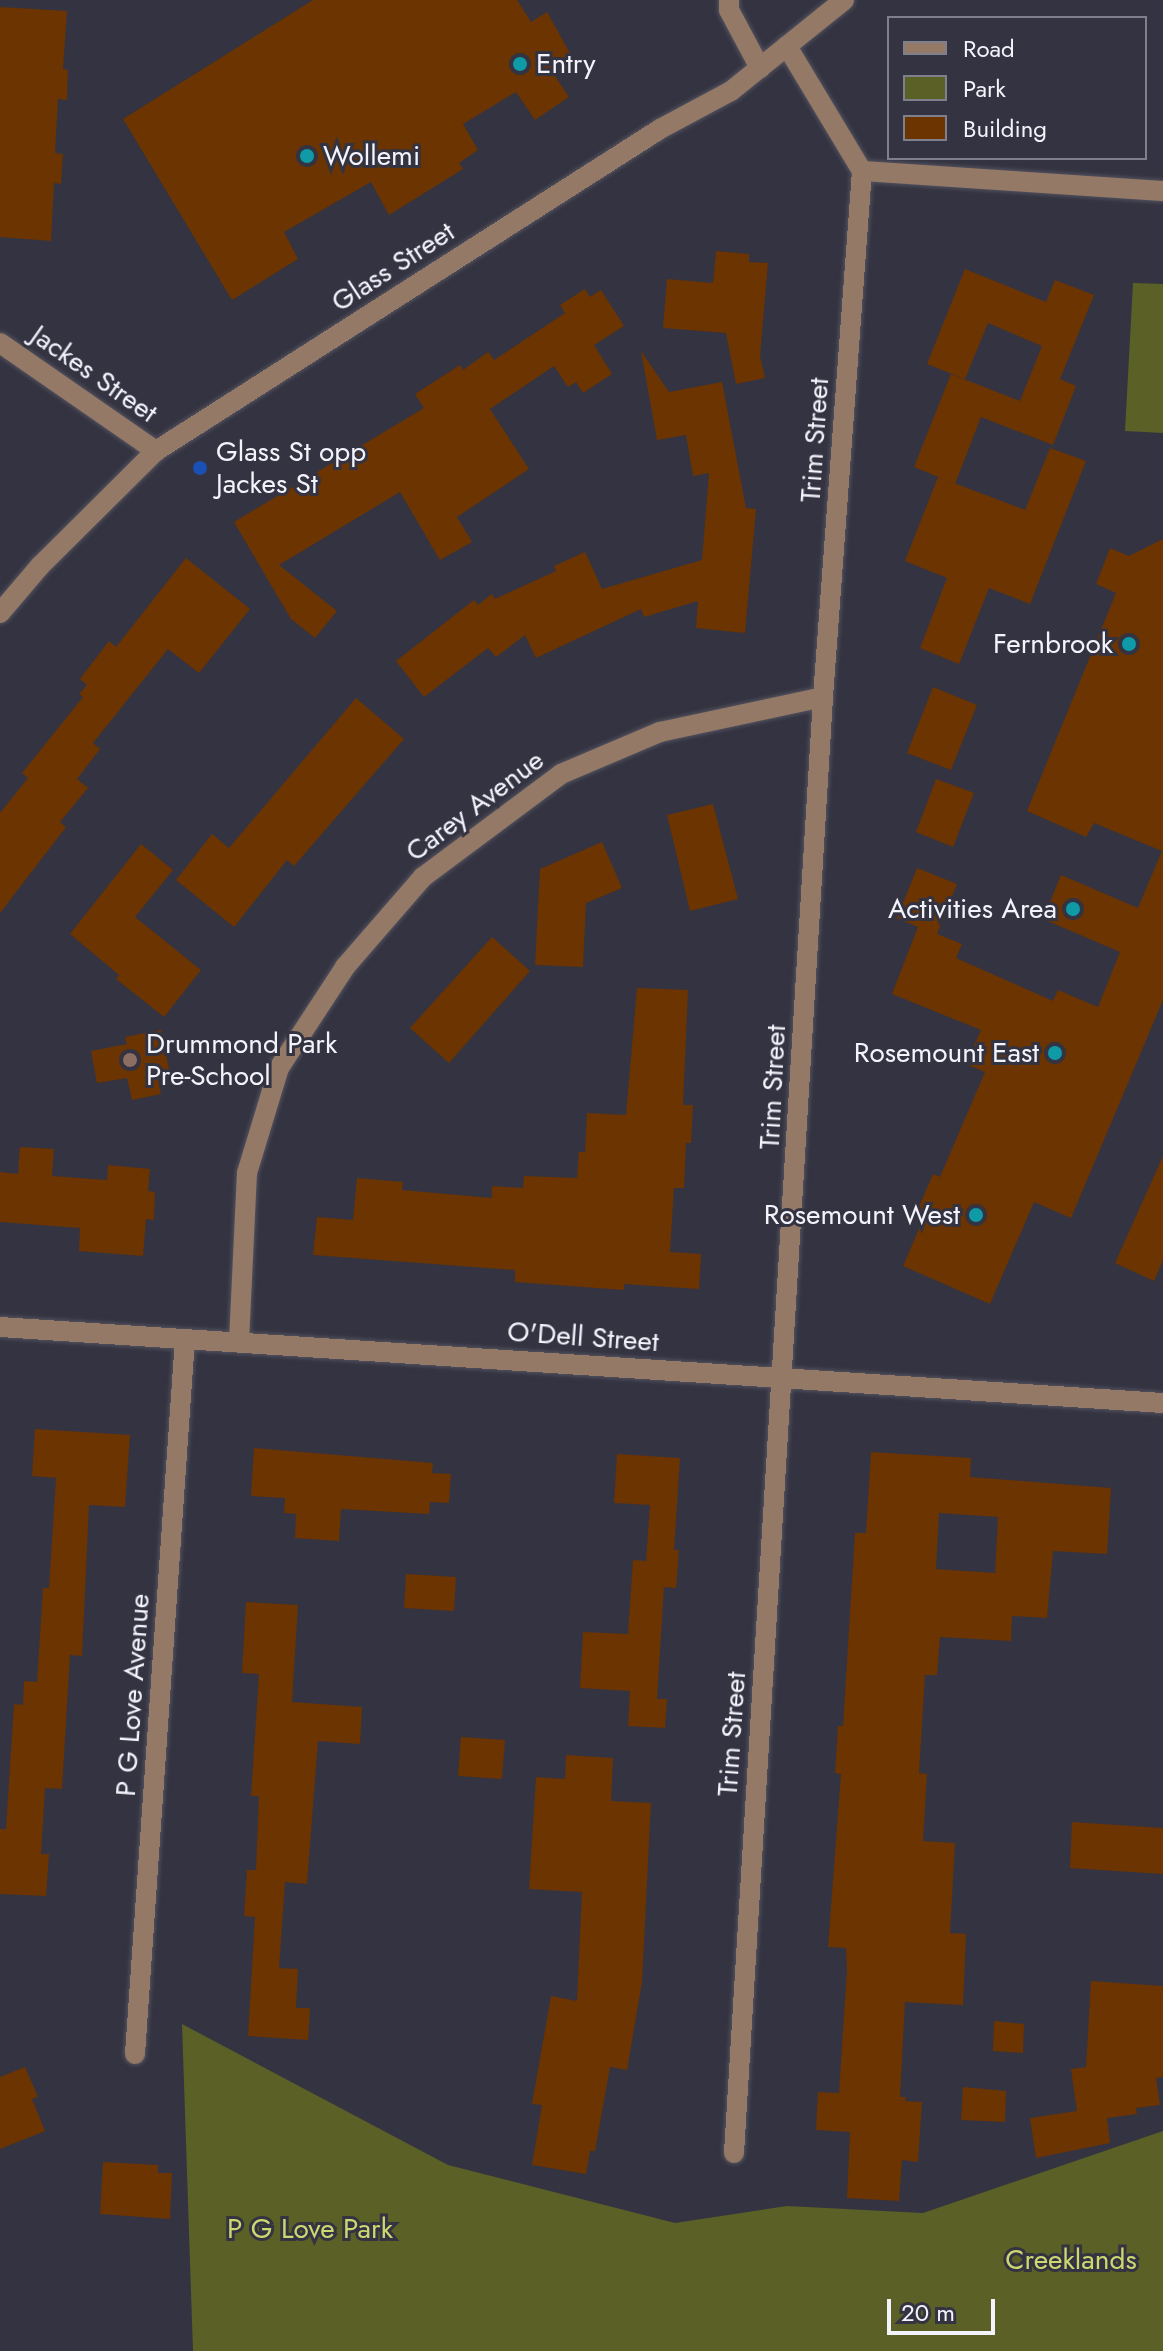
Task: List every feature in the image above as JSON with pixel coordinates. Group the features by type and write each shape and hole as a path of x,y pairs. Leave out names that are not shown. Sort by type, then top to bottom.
{"street":[{"path":"729,0 729,10 760,68"},
{"name":"Glass Street","path":"0,613 40,566 156,451 660,129 731,91 844,0"},
{"path":"787,46 862,171 1163,191"},
{"name":"Trim Street","path":"734,2153 823,697 862,171"},
{"name":"Jackes Street","path":"0,343 156,451"},
{"name":"Carey Avenue","path":"239,1342 247,1173 279,1068 345,967 423,877 561,774 660,732 823,697"},
{"name":"O'Dell Street","path":"0,1327 1163,1403"},
{"name":"P G Love Avenue","path":"135,2054 185,1339"}],"green space":[{"path":"1133,283 1163,284 1163,433 1125,431"},
{"path":"182,2024 448,2165 675,2223 787,2206 923,2213 1163,2131 1163,2351 193,2351"}],"building":[{"name":"Wollemi","path":"313,0 517,0 531,22 547,12 572,57 551,70 569,97 535,120 516,92 463,124 478,150 459,163 463,169 389,215 371,182 284,232 298,259 232,300 123,119"},
{"path":"0,7 67,11 63,69 68,70 67,100 58,99 55,153 63,154 61,184 54,183 51,241 0,237"},
{"path":"716,251 749,254 749,262 768,263 760,356 765,378 736,384 726,333 663,328 667,279 713,283"},
{"path":"965,269 1046,302 1055,280 1094,295 1060,379 1076,386 1053,445 981,417 955,484 914,467 951,374 1020,401 1042,346 988,323 965,379 927,364"},
{"path":"585,289 590,297 601,290 624,326 594,345 612,374 583,393 576,382 568,387 554,366 490,409 529,469 457,517 472,542 440,560 400,492 279,565 337,611 315,638 291,619 234,522 424,408 415,394 460,365 463,370 488,352 494,360 565,313 560,305"},
{"path":"641,351 669,392 722,382 746,508 756,509 745,633 696,628 698,601 644,617 641,609 536,658 525,635 496,657 488,648 424,697 396,661 474,600 478,605 492,594 495,599 556,571 554,566 585,552 602,589 702,560 709,473 693,476 686,435 657,440"},
{"path":"1050,448 1086,461 1030,604 989,588 959,664 920,648 947,578 905,561 938,477 1025,510"},
{"path":"1163,539 1163,1000 1071,1218 1034,1202 990,1304 903,1266 926,1213 918,1209 933,1174 940,1177 985,1072 966,1064 981,1030 892,994 918,927 897,918 917,868 957,884 937,934 962,944 956,958 1053,1001 1058,990 1098,1007 1120,952 1043,919 1061,875 1138,908 1162,851 1094,823 1086,837 1027,811 1116,593 1096,584 1110,548 1129,556"},
{"path":"186,558 250,609 199,673 168,649 93,743 100,749 77,779 88,788 60,822 66,827 0,913 0,813 28,778 22,773 83,697 79,694 87,685 80,679 109,641 116,647"},
{"path":"933,687 977,705 951,770 907,753"},
{"path":"356,698 404,739 294,866 287,860 234,927 176,880 212,834 229,848"},
{"path":"936,779 974,793 953,847 916,832"},
{"path":"713,804 738,899 690,911 667,815"},
{"path":"602,842 622,888 586,903 583,967 535,965 540,869"},
{"path":"141,844 173,870 135,917 201,970 164,1017 116,979 119,975 70,934"},
{"path":"492,937 530,971 449,1063 410,1028"},
{"path":"637,988 688,990 683,1105 693,1105 691,1143 686,1143 684,1188 674,1188 670,1252 701,1254 699,1289 624,1284 624,1290 515,1282 515,1270 313,1255 317,1217 353,1220 357,1178 403,1182 402,1190 492,1198 492,1186 523,1188 524,1176 577,1178 579,1152 585,1152 587,1113 626,1115"},
{"name":"Drummond Park Pre-School","path":"161,1030 169,1069 156,1072 161,1094 132,1100 127,1078 97,1083 91,1051 127,1044 125,1037"},
{"path":"20,1147 54,1149 52,1176 107,1180 108,1165 150,1169 148,1191 155,1192 154,1220 146,1219 143,1256 79,1251 80,1228 0,1222 0,1172 18,1174"},
{"path":"1163,1156 1163,1260 1154,1281 1115,1263"},
{"path":"35,1429 130,1435 125,1507 89,1505 82,1656 70,1655 62,1789 45,1788 41,1854 49,1854 46,1896 0,1894 0,1829 6,1829 14,1704 23,1705 24,1681 37,1682 43,1588 49,1588 56,1478 32,1476"},
{"path":"254,1448 433,1463 432,1473 451,1474 449,1503 430,1502 429,1514 341,1509 339,1541 295,1538 296,1514 284,1513 285,1498 251,1496"},
{"path":"871,1452 971,1458 970,1477 1111,1488 1107,1554 1053,1551 1047,1618 1012,1616 1011,1641 940,1637 937,1675 925,1675 919,1773 927,1774 923,1841 955,1843 950,1933 966,1934 963,2005 905,2002 900,2097 906,2097 905,2101 922,2102 918,2162 902,2160 899,2201 847,2198 850,2132 816,2130 818,2092 839,2093 847,1970 846,1948 828,1947 841,1774 835,1773 838,1726 843,1726 855,1533 866,1533","holes":["939,1513 998,1517 995,1573 936,1569"]},
{"path":"617,1454 680,1458 674,1550 679,1550 676,1588 664,1587 657,1699 667,1699 665,1728 628,1726 630,1691 580,1688 583,1632 628,1634 633,1560 646,1561 650,1505 614,1503"},
{"path":"406,1574 456,1577 454,1611 404,1608"},
{"path":"246,1602 298,1605 292,1702 362,1707 360,1744 318,1741 307,1884 285,1882 279,1968 298,1969 296,2008 310,2008 308,2040 248,2036 255,1917 244,1916 247,1870 256,1870 259,1796 251,1796 259,1674 242,1673"},
{"path":"461,1737 505,1740 502,1779 458,1776"},
{"path":"566,1755 613,1758 611,1801 651,1803 642,1982 627,2070 610,2067 595,2151 590,2151 586,2174 532,2165 542,2105 532,2104 551,1996 577,2001 582,1892 529,1889 536,1777 565,1779"},
{"path":"1072,1822 1163,1828 1163,1874 1070,1868"},
{"path":"1091,1981 1163,1986 1163,2077 1156,2078 1160,2105 1136,2108 1137,2114 1107,2118 1110,2143 1036,2158 1030,2118 1077,2111 1071,2069 1086,2067"},
{"path":"994,2021 1024,2024 1023,2053 993,2051"},
{"path":"25,2067 38,2097 32,2099 45,2131 0,2149 0,2077"},
{"path":"963,2087 1006,2091 1005,2122 961,2120"},
{"path":"103,2162 158,2165 158,2173 172,2173 170,2219 100,2214"}],"place":[{"name":"Entry","path":"520,64"},
{"name":"Wollemi","path":"307,156"},
{"name":"Glass St opp Jackes St","path":"200,468"},
{"name":"Fernbrook","path":"1129,644"},
{"name":"Activities Area","path":"1073,909"},
{"name":"Rosemount East","path":"1055,1053"},
{"name":"Drummond Park Pre-School","path":"130,1060"},
{"name":"Rosemount West","path":"976,1215"}],"park label":[{"name":"P G Love Park","path":"310,2229"},
{"name":"Creeklands","path":"1071,2260"}]}
